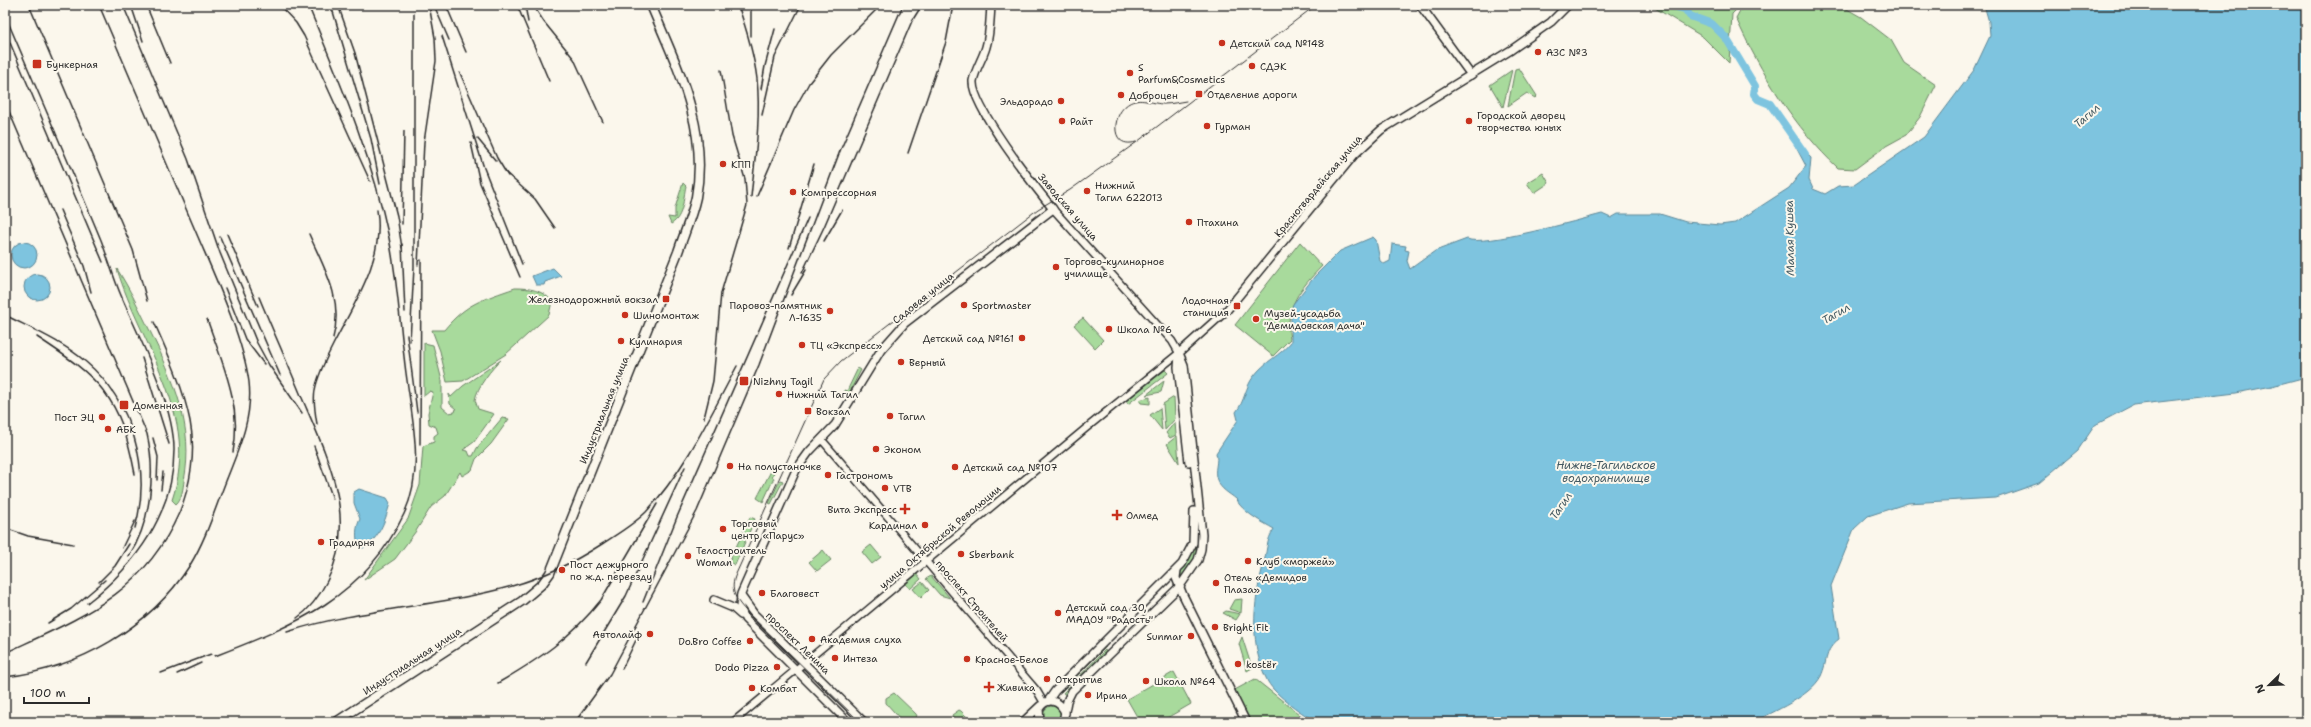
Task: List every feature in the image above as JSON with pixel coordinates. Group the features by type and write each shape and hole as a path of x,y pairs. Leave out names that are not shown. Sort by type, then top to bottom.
{"main road":[{"name":"Индустриальная улица","path":"336,722 526,597 542,584 554,564 678,252 696,198 699,150 694,120 685,89 651,5"},
{"name":"Заводская улица","path":"991,5 986,46 973,82 976,96 984,112 1019,165 1053,209"},
{"path":"1420,5 1471,75"},
{"name":"Красногвардейская улица","path":"1179,353 1220,318 1264,268 1364,144 1381,130 1471,75 1551,22 1568,5"},
{"name":"Садовая улица","path":"741,594 796,470 809,452 836,425 881,350 904,324 1053,209"},
{"name":"Заводская улица","path":"1179,353 1184,365 1201,549 1196,563 1180,586"},
{"path":"1040,722 1038,714 1055,691 1177,570 1188,556 1193,543 1195,518 1178,367 1179,353"},
{"path":"1177,570 1176,578 1246,722"},
{"path":"1063,722 1068,697 1072,691 1180,586"},
{"path":"741,594 740,609 745,619"},
{"name":"проспект Ленина","path":"741,594 754,614 864,722"},
{"name":"проспект Ленина","path":"714,600 733,608 848,722"},
{"path":"1023,722 1045,703 1054,701 1060,704 1065,713"}],"street":[{"name":"Заводская улица","path":"1053,209 1172,341 1179,353"},
{"name":"улица Октябрьской Революции","path":"733,722 1179,353"},
{"name":"проспект Строителей","path":"822,440 1037,691 1045,703"}],"green space":[{"path":"1650,5 1741,5 1732,14 1729,63 1703,37"},
{"path":"1743,5 1840,5 1861,17 1891,40 1904,63 1936,85 1920,117 1906,135 1886,146 1855,169 1838,168 1807,135 1767,79 1736,18"},
{"path":"1519,68 1537,96 1535,98 1527,93 1508,106 1515,69"},
{"path":"1512,70 1503,107 1490,85"},
{"path":"1543,173 1549,183 1534,193 1527,183"},
{"path":"683,183 686,186 681,212 671,224 668,217 675,218 675,208"},
{"path":"1300,242 1322,266 1307,282 1296,299 1290,317 1290,339 1273,356 1235,325"},
{"path":"117,269 159,349 180,403 187,441 187,461 182,493 176,504 172,500 179,469 179,439 174,410 153,354 127,298"},
{"path":"515,288 535,290 548,297 552,301 549,315 506,354 463,381 447,382 440,351 432,330 444,330 460,314 476,303"},
{"path":"1083,318 1103,340 1095,348 1074,325"},
{"path":"424,343 433,345 442,381 442,407 449,413 455,412 456,409 450,404 449,394 451,397 463,386 501,360 485,378 475,400 478,409 494,414 474,442 463,450 468,451 470,456 473,456 477,448 502,418 509,419 491,444 476,459 472,470 462,476 460,472 445,496 431,507 416,531 395,559 364,580 408,519 420,485 423,446 434,442 434,436 438,433 436,427 429,424 428,413 433,392 430,391 424,396"},
{"path":"858,368 861,370 849,393 846,395 844,390 847,391"},
{"path":"1165,370 1168,373 1128,404 1126,401"},
{"path":"1164,381 1161,392 1146,395"},
{"path":"1150,397 1150,404 1141,403 1139,400"},
{"path":"1174,397 1175,419 1165,430 1163,404"},
{"path":"1160,408 1162,430 1150,415"},
{"path":"1175,422 1176,435 1170,438 1166,433"},
{"path":"1177,436 1179,463 1167,444"},
{"path":"771,471 774,472 772,477 774,478 763,502 757,498"},
{"path":"780,480 783,481 771,504 769,503"},
{"path":"750,517 755,519 735,565 729,562"},
{"path":"1197,522 1199,539 1196,553 1190,566 1180,580 1178,575 1187,562 1195,544"},
{"path":"871,545 881,557 872,564 862,552"},
{"path":"823,550 831,560 817,571 809,562"},
{"path":"917,574 921,579 910,589 906,584"},
{"path":"931,576 950,598 940,595 926,579"},
{"path":"922,582 929,590 921,598 913,589"},
{"path":"1242,599 1241,613 1229,609 1234,600"},
{"path":"1226,611 1240,614 1236,620 1223,613"},
{"path":"1242,637 1252,668 1247,671 1239,644"},
{"path":"1103,644 1106,647 1061,692 1058,691"},
{"path":"1105,650 1107,653 1066,695 1063,693"},
{"path":"1174,672 1191,704 1160,722 1140,722 1127,699"},
{"path":"1255,679 1309,722 1248,722 1233,691"},
{"path":"894,693 916,714 917,716 911,722 903,722 886,703 886,698"},
{"path":"1052,706 1058,709 1061,715 1058,721 1052,724 1046,721 1043,715 1046,709"},
{"path":"959,710 972,722 955,722 952,715"}],"water":[{"name":"Нижне-Тагильское водохранилище","path":"1984,5 2306,5 2306,377 2236,393 2133,405 2095,425 2078,450 2039,483 1996,498 1908,503 1868,516 1854,529 1831,586 1839,639 1831,647 1821,676 1809,690 1800,697 1753,722 1317,722 1298,710 1277,693 1268,682 1262,668 1255,639 1255,610 1257,595 1268,542 1274,529 1247,512 1239,504 1237,499 1225,491 1221,486 1216,476 1216,453 1238,420 1236,412 1251,380 1258,371 1291,342 1291,311 1293,304 1315,276 1340,251 1373,237 1376,240 1380,261 1384,264 1390,261 1392,244 1406,246 1405,250 1409,251 1407,261 1410,269 1435,251 1467,239 1492,239 1511,236 1602,214 1611,218 1618,214 1660,214 1686,222 1720,225 1735,223 1789,188 1806,166 1790,136 1811,158 1809,180 1813,189 1825,194 1838,186 1854,185 1924,137 1974,70 1990,36 1989,22"},
{"path":"24,242 33,246 37,255 33,264 24,268 15,264 11,255 15,246"},
{"path":"553,268 561,276 545,282 544,285 536,285 532,276"},
{"path":"37,274 46,278 50,287 46,296 37,300 28,296 24,287 28,278"},
{"path":"359,489 387,498 390,503 384,522 378,534 363,548 359,547 357,540 357,529 360,519 354,503 354,492"}],"waterway":[{"name":"Малая Кушва","path":"1669,5 1685,9 1690,16 1712,24 1726,38 1755,86 1754,94 1758,99 1770,104 1805,154"}],"tram line":[{"path":"860,722 748,613 737,600 733,585 736,574 824,379 841,361 1038,209 1070,190 1137,142 1316,5"},
{"path":"1136,142 1127,143 1121,141 1116,130 1118,116 1122,109 1128,104 1142,100 1160,104 1186,101"}],"railway":[{"path":"29,5 133,250 147,301"},
{"path":"5,677 59,665 85,655 110,642 133,626 174,588 196,555 206,534 240,445 249,408 250,395 246,365 228,309 99,5"},
{"path":"123,5 188,159 220,253 257,343 269,365 302,413"},
{"path":"131,5 143,41"},
{"path":"146,5 170,63"},
{"path":"279,5 296,23 304,36 370,181"},
{"path":"215,656 300,619 325,604 348,587 369,567 388,543 404,514 414,479 414,426 404,356 395,272 389,238 374,178 354,120 308,5"},
{"path":"331,5 371,139 380,184"},
{"path":"338,5 355,53 397,216 402,248"},
{"path":"418,265 424,142 436,61 435,38 429,5"},
{"path":"434,5 449,40"},
{"path":"446,5 466,52"},
{"path":"517,5 549,81"},
{"path":"525,5 528,22"},
{"path":"533,5 544,22 574,59 603,122"},
{"path":"738,5 752,51 757,79 757,138 751,197"},
{"path":"751,5 751,36"},
{"path":"762,115 775,57 801,5"},
{"path":"757,196 794,110 809,83 831,55 881,5"},
{"path":"575,722 610,674 697,511 759,365 840,151 903,5"},
{"path":"802,273 824,227 912,21 922,5"},
{"path":"908,153 946,42 953,5"},
{"path":"410,341 414,267 414,14"},
{"path":"5,15 101,240 120,293 154,370 162,391 172,432 174,450 172,473 167,495 159,516 149,536 136,555 105,588 87,603"},
{"path":"761,89 765,66 775,29"},
{"path":"5,31 103,262"},
{"path":"442,36 484,168 522,264"},
{"path":"704,418 713,381 721,293 747,205 745,179 732,136 721,70"},
{"path":"460,73 497,158 508,176"},
{"path":"5,102 147,434 151,465 150,497 142,528 129,556"},
{"path":"402,224 404,131"},
{"path":"477,138 496,161"},
{"path":"471,143 480,183 520,277"},
{"path":"789,248 814,164"},
{"path":"505,172 535,199 555,228"},
{"path":"60,210 84,266 91,292"},
{"path":"317,424 314,403 316,384 325,361 366,280 372,263 378,228 377,210"},
{"path":"824,241 842,210"},
{"path":"643,602 677,517 808,218"},
{"path":"227,234 258,306"},
{"path":"309,234 331,284 336,310 336,324 333,338"},
{"path":"220,237 280,375"},
{"path":"402,244 405,312"},
{"path":"420,444 421,260"},
{"path":"791,295 806,270"},
{"path":"225,288 245,339 264,364"},
{"path":"259,297 321,442 336,488 340,511 340,534 336,558 327,581 314,601 297,618"},
{"path":"5,315 47,336 77,355 102,378 115,396 126,416 134,438 139,460 141,483 140,506 135,528"},
{"path":"207,319 224,367 233,401 235,418 233,452"},
{"path":"5,653 84,615 128,584 147,564 164,541 179,513 187,491 191,468 192,432 187,408 179,383 154,322"},
{"path":"407,335 417,412"},
{"path":"37,337 77,365 92,378 104,392 114,407 122,426 129,447 135,474"},
{"path":"142,358 169,444"},
{"path":"287,632 315,624 371,612 456,599 512,586 547,574 591,551 636,521 660,496 685,461 737,366"},
{"path":"153,438 158,457 157,480"},
{"path":"314,446 333,499"},
{"path":"586,662 626,596 685,467"},
{"path":"161,490 163,472"},
{"path":"498,683 554,647 578,626 590,613 601,600 657,504"},
{"path":"122,548 135,521"},
{"path":"5,528 28,536 73,544"},
{"path":"99,582 115,566 129,544"},
{"path":"48,623 71,609 105,580"},
{"path":"622,669 638,636"},
{"path":"161,673 211,654"},
{"path":"177,674 201,663"}],"place":[{"name":"Детский сад №148","path":"1222,43"},
{"name":"АЗС №3","path":"1538,52"},
{"name":"Бункерная","path":"37,64"},
{"name":"СДЭК","path":"1252,66"},
{"name":"S Parfum&Cosmetics","path":"1130,73"},
{"name":"Отделение дороги","path":"1199,94"},
{"name":"Доброцен","path":"1121,95"},
{"name":"Эльдорадо","path":"1061,101"},
{"name":"Райт","path":"1062,121"},
{"name":"Городской дворец творчества юных","path":"1469,121"},
{"name":"Гурман","path":"1207,126"},
{"name":"КПП","path":"723,164"},
{"name":"Нижний Тагил 622013","path":"1087,191"},
{"name":"Компрессорная","path":"793,192"},
{"name":"Птахина","path":"1189,222"},
{"name":"Торгово-кулинарное училище","path":"1056,267"},
{"name":"Железнодорожный вокзал","path":"666,299"},
{"name":"Sportmaster","path":"964,305"},
{"name":"Лодочная станиция","path":"1237,306"},
{"name":"Паровоз-памятник Л-1635","path":"830,311"},
{"name":"Шиномонтаж","path":"625,315"},
{"name":"Музей-усадьба \"Демидовская дача\"","path":"1256,319"},
{"name":"Школа №6","path":"1109,329"},
{"name":"Детский сад №161","path":"1022,338"},
{"name":"Кулинария","path":"621,341"},
{"name":"ТЦ «Экспресс»","path":"802,345"},
{"name":"Верный","path":"901,362"},
{"name":"Nizhny Tagil","path":"744,381"},
{"name":"Нижний Тагил","path":"779,394"},
{"name":"Доменная","path":"124,405"},
{"name":"Вокзал","path":"808,411"},
{"name":"Тагил","path":"890,416"},
{"name":"Пост ЭЦ","path":"102,417"},
{"name":"АБК","path":"108,429"},
{"name":"Эконом","path":"876,449"},
{"name":"На полустаночке","path":"730,466"},
{"name":"Детский сад №107","path":"955,467"},
{"name":"Гастрономъ","path":"828,475"},
{"name":"VTB","path":"885,488"},
{"name":"Вита Экспресс","path":"905,509"},
{"name":"Олмед","path":"1117,515"},
{"name":"Кардинал","path":"925,525"},
{"name":"Торговый центр «Парус»","path":"723,529"},
{"name":"Градирня","path":"321,542"},
{"name":"Sberbank","path":"961,554"},
{"name":"Телостроитель Woman","path":"688,556"},
{"name":"Клуб «моржей»","path":"1248,561"},
{"name":"Пост дежурного по ж.д. переезду","path":"562,570"},
{"name":"Отель «Демидов Плаза»","path":"1216,583"},
{"name":"Благовест","path":"762,593"},
{"name":"Детский сад 30, МАДОУ \"Радость\"","path":"1058,613"},
{"name":"Bright Fit","path":"1215,627"},
{"name":"Автолайф","path":"650,634"},
{"name":"Sunmar","path":"1191,636"},
{"name":"Академия слуха","path":"812,639"},
{"name":"Do.Bro Coffee","path":"750,641"},
{"name":"Интеза","path":"835,658"},
{"name":"Красное-Белое","path":"967,659"},
{"name":"kostёr","path":"1238,664"},
{"name":"Dodo Pizza","path":"777,667"},
{"name":"Открытие","path":"1047,679"},
{"name":"Школа №64","path":"1146,681"},
{"name":"Живика","path":"989,687"},
{"name":"Комбат","path":"752,688"},
{"name":"Ирина","path":"1088,695"}]}
